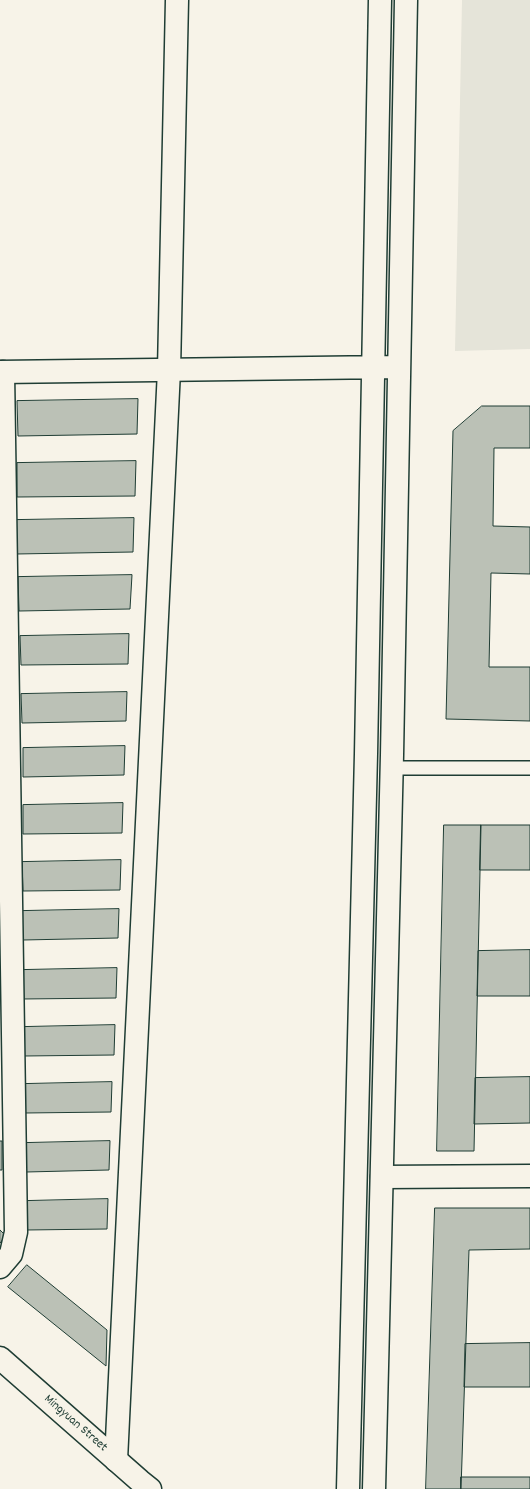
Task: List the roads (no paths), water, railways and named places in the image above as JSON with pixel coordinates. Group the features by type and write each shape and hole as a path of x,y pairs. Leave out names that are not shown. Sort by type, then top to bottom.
{"street":[{"path":"116,1460 168,370 177,0"},
{"path":"348,1489 366,754 380,0"},
{"path":"374,1489 392,768 406,0"},
{"path":"0,1267 11,1254 16,1232 2,372 400,368"},
{"path":"382,1176 530,1176"},
{"name":"Mingyuan Street","path":"0,1358 150,1489"}],"lane":[{"path":"392,768 530,768"}]}
